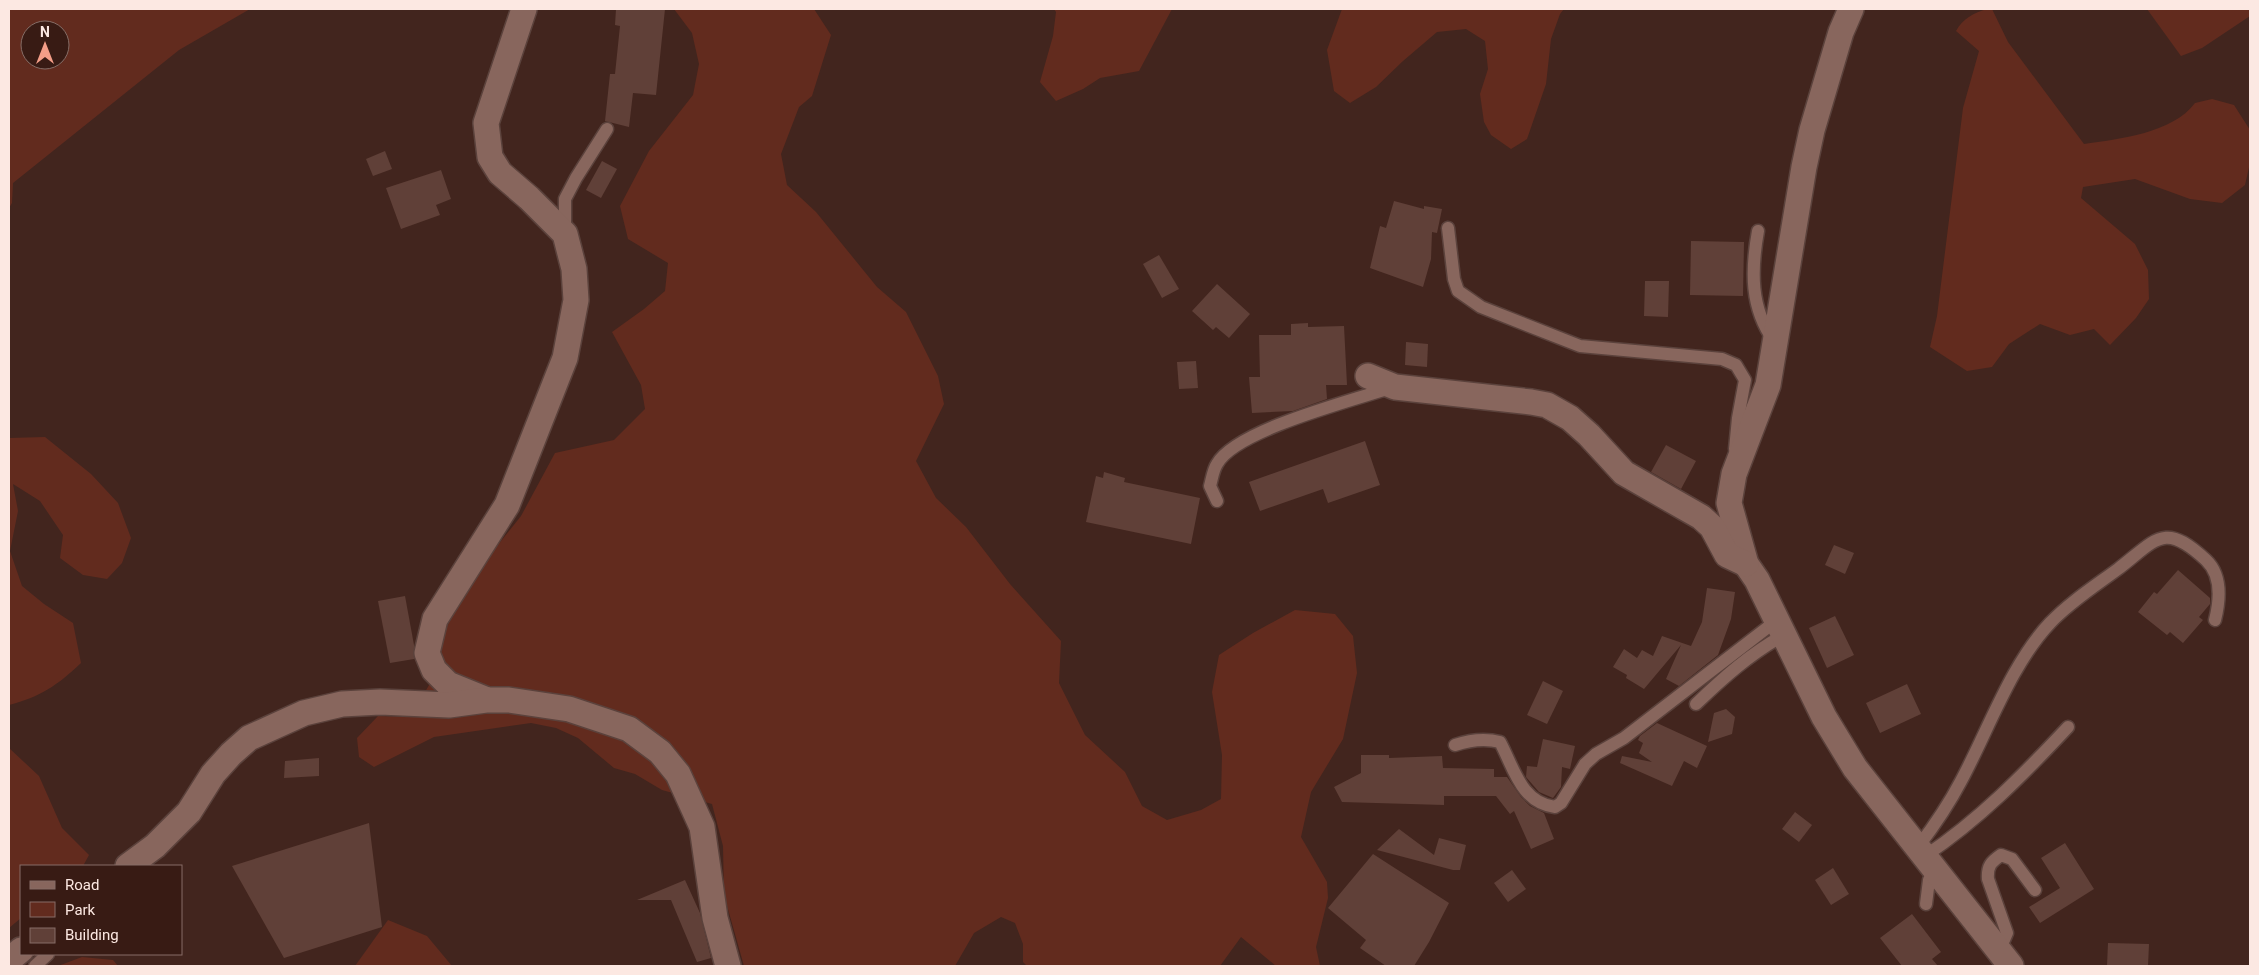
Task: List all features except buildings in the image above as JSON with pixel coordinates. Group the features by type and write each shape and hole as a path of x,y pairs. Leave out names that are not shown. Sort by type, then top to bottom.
{"street":[{"path":"486,700 448,684 434,670 426,653 435,619 507,505 565,358 576,300 574,269 565,234 529,198 500,173 490,157 486,140 486,123 524,9"},
{"path":"1850,9 1841,32 1810,140 1796,206 1768,384 1734,474 1729,503 1746,564 1757,580 1824,717 1855,768 2011,966"},
{"path":"1368,376 1395,387 1531,402 1547,406 1570,418 1624,473 1701,517 1712,527 1727,555 1746,564"},
{"path":"131,865 155,846 190,812 213,774 249,738 304,713 342,704 380,702 449,704 486,700 509,700 568,709 629,730 660,752 678,774 702,827 715,918 728,966"},
{"path":"9,960 20,951"}],"lane":[{"path":"565,234 565,199 607,129"},
{"path":"1448,228 1454,279 1458,291 1481,307 1580,346 1722,359 1736,365 1745,380 1738,418 1734,474"},
{"path":"1758,231 1754,281 1758,312 1763,326 1775,343"},
{"path":"1217,501 1210,486 1217,463 1238,442 1302,416 1395,387"},
{"path":"1926,904 1929,880 1926,857 1939,819 1961,781 1990,721 2026,654 2050,623 2078,598 2164,536 2176,537 2201,556 2214,572 2219,598 2215,620"},
{"path":"1696,704 1724,677 1772,642 1780,628"},
{"path":"1455,746 1470,740 1490,739 1500,742 1516,778 1527,793 1539,803 1555,807 1561,803 1585,764 1596,754 1624,738 1780,628"},
{"path":"1926,857 1978,816 2026,772 2068,727"},
{"path":"1996,946 2004,940 2007,933 1988,879 1987,870 1991,862 2001,855 2012,859 2034,890"},
{"path":"35,966 47,955"}],"green space":[{"path":"9,9 250,9 179,50 13,183 12,203 9,208"},
{"path":"674,9 814,9 831,35 812,96 799,107 781,154 787,185 816,212 877,287 906,312 938,376 944,404 916,461 936,498 966,527 1010,584 1061,641 1059,683 1085,735 1125,772 1142,806 1167,820 1201,810 1221,799 1222,755 1212,692 1219,655 1253,633 1295,610 1335,614 1353,636 1357,673 1343,739 1311,792 1301,837 1327,882 1328,898 1316,947 1320,966 1276,966 1241,937 1220,966 1027,966 1023,962 1023,944 1015,923 1001,917 974,933 955,966 744,966 724,895 723,846 712,804 662,790 635,774 614,768 578,738 556,728 531,723 434,737 374,767 359,757 357,738 378,716 410,717 441,665 439,642 456,609 480,567 521,516 555,453 614,440 645,409 641,385 612,332 665,291 668,263 628,239 620,206 649,151 693,95 699,64 692,33"},
{"path":"1054,9 1172,9 1139,71 1100,78 1083,89 1056,101 1040,82 1053,36 1056,12"},
{"path":"1342,9 1564,9 1560,14 1551,39 1546,84 1527,139 1511,149 1491,135 1484,122 1480,94 1488,69 1485,41 1466,29 1437,32 1376,87 1350,103 1334,91 1327,50"},
{"path":"1987,9 1992,9 2008,42 2084,144 2129,137 2159,128 2185,113 2195,103 2212,99 2234,105 2250,130 2250,163 2245,185 2222,203 2190,199 2135,179 2083,187 2081,198 2135,244 2148,270 2149,299 2136,318 2110,345 2094,329 2070,335 2040,324 2009,344 1992,367 1967,371 1930,347 1937,316 1963,108 1979,51 1956,31 1969,17"},
{"path":"2147,9 2250,9 2250,16 2202,48 2181,56"},
{"path":"45,437 91,474 118,503 131,538 122,563 107,579 83,575 60,558 63,535 40,501 13,484 18,511 10,551 22,586 44,604 73,623 81,663 48,689 9,705 9,438"},
{"path":"9,748 39,776 62,828 89,855 84,865 20,865 20,919 9,928"},
{"path":"388,920 427,936 452,966 355,966"},
{"path":"82,957 113,960 118,966 58,966"}]}
